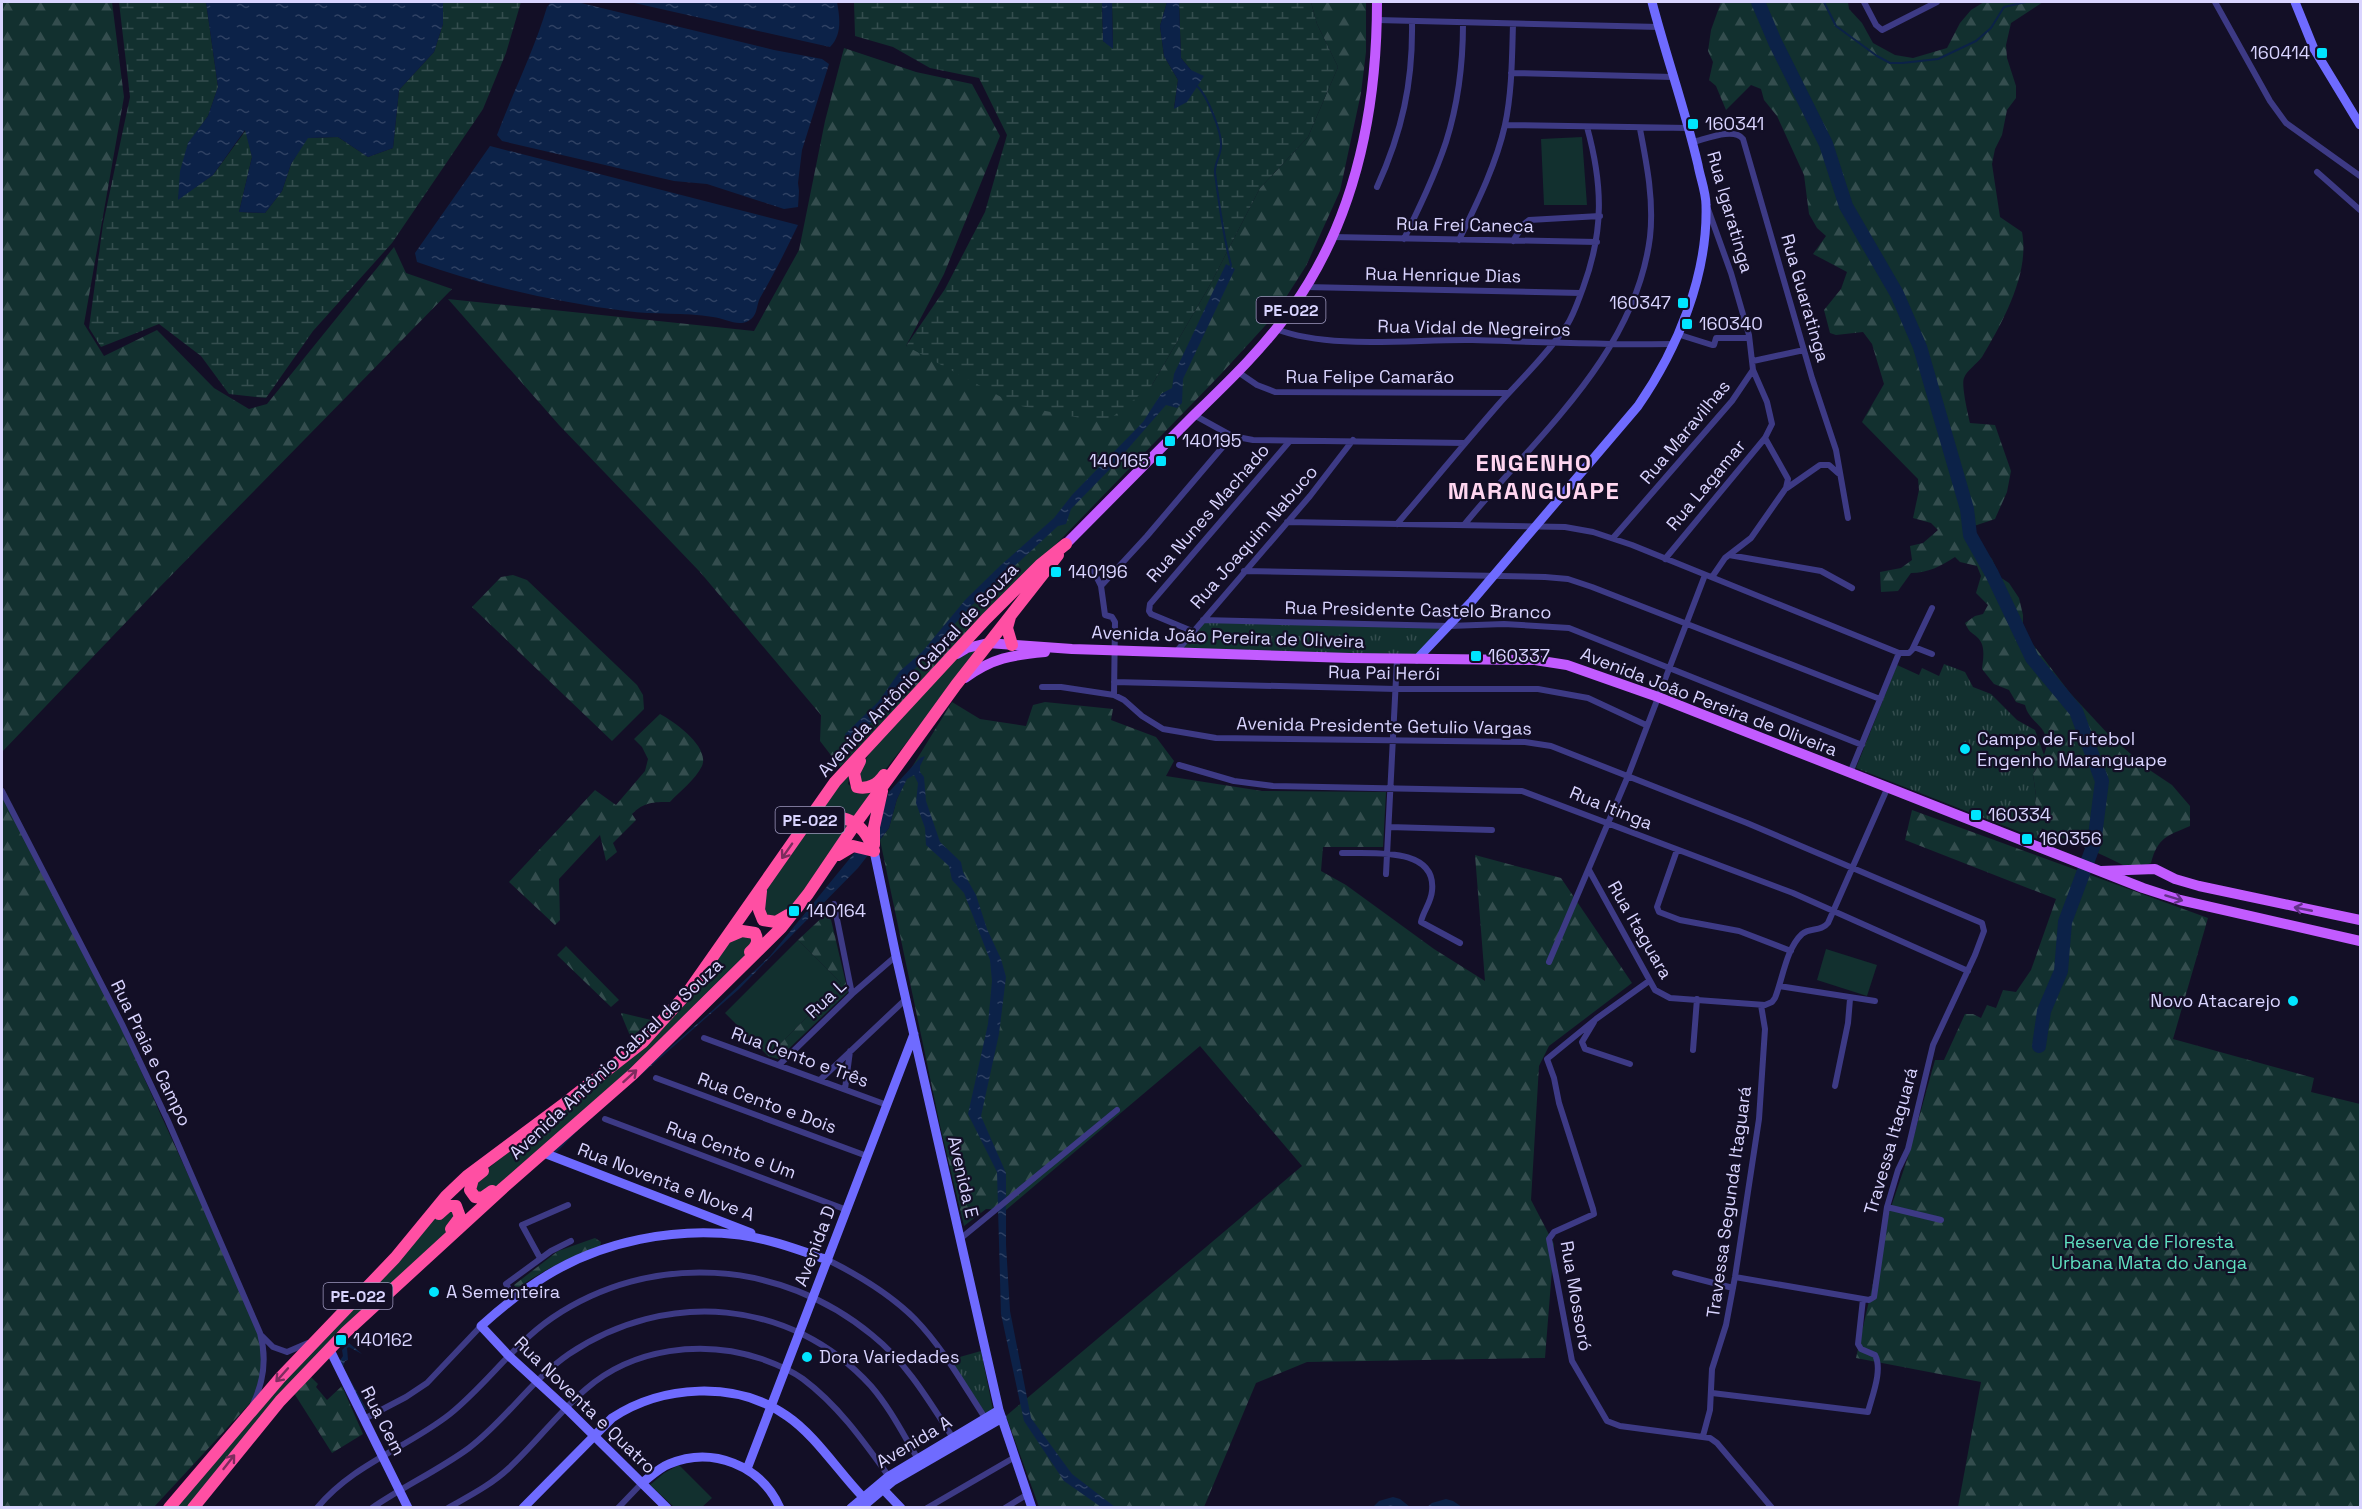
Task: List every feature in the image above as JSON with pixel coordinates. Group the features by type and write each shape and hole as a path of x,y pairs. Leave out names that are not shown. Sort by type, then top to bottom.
{"highway":[{"name":"Avenida Antônio Cabral de Souza","path":"193,1508 272,1410 329,1348 586,1115 689,1019 781,928 798,908 856,823 956,685 1012,612 1049,569 1066,544"},
{"name":"Avenida Antônio Cabral de Souza","path":"169,1508 248,1414 395,1258 446,1196 467,1176 643,1042 688,992 836,782 986,619 1040,565 1066,544"},
{"path":"1012,612 1007,628 1012,645"},
{"path":"881,731 856,767 853,778 856,787 867,788 880,780 937,711"},
{"path":"830,861 848,848 858,846 874,851 871,831 884,784"},
{"path":"804,827 826,817 845,818 871,831"},
{"path":"762,887 759,910 763,920 776,922 798,908"},
{"path":"689,1019 699,1001 757,945 758,939 755,933 748,930 726,938"},
{"path":"551,1113 505,1155 473,1179 470,1184 473,1195 482,1198 489,1194 561,1130 586,1115"},
{"path":"390,1292 406,1272 455,1224 460,1217 459,1209 451,1205 444,1208 414,1242 395,1258"}],"main road":[{"name":"Avenida Antônio Cabral de Souza","path":"1066,544 1238,372 1276,329 1305,287 1332,237 1346,203 1367,131 1372,103 1377,2"},
{"name":"Avenida João Pereira de Oliveira","path":"954,656 967,648 988,644 1072,649 1552,662 1583,669 1658,697 1887,789 2150,890 2180,900 2361,941"},
{"name":"Avenida João Pereira de Oliveira","path":"956,685 998,659 1011,655 1072,649"},
{"name":"Avenida João Pereira de Oliveira","path":"2099,871 2155,869 2175,879 2199,886 2361,920"},
{"path":"2150,890 2147,879 2155,869"}],"street":[{"name":"Rua Igaratinga","path":"1652,2 1693,142 1706,203 1731,273 1749,338 1753,370 1771,414 1770,431"},
{"path":"1864,2 1876,26 1882,30 1937,2"},
{"path":"2215,2 2270,101 2286,123 2361,176"},
{"path":"2295,2 2314,49 2361,125"},
{"path":"1377,20 1463,24 1659,27"},
{"path":"1377,187 1392,154 1407,101 1413,45 1412,22"},
{"path":"1404,240 1446,143 1457,91 1463,24"},
{"path":"1459,240 1487,181 1505,125 1511,73 1513,24"},
{"path":"1511,73 1673,77"},
{"path":"1505,125 1688,128"},
{"path":"1397,524 1508,393 1553,344 1568,323 1593,262 1600,216 1597,172 1587,127"},
{"path":"1464,525 1596,369 1611,345 1635,292 1644,266 1650,237 1650,179 1640,129"},
{"name":"Rua Guaratinga","path":"1693,142 1734,133 1741,135 1743,139 1804,350 1836,450 1848,518"},
{"path":"2317,172 2361,210"},
{"path":"1417,659 1449,626 1638,406 1654,383 1673,344 1699,273 1706,203"},
{"path":"1513,241 1529,220 1600,216"},
{"name":"Rua Frei Caneca","path":"1332,237 1597,242"},
{"name":"Rua Henrique Dias","path":"1305,287 1581,293"},
{"name":"Rua Vidal de Negreiros","path":"1276,329 1295,337 1311,339 1471,340 1611,345 1673,344"},
{"path":"1677,334 1712,345 1716,338 1749,338"},
{"path":"1753,361 1804,350"},
{"name":"Rua Maravilhas","path":"1613,538 1732,401 1753,370"},
{"name":"Rua Felipe Camarão","path":"1238,372 1257,385 1275,392 1508,393"},
{"path":"1194,415 1232,436 1289,442 1353,440 1465,443"},
{"name":"Rua Lagamar","path":"1665,559 1770,431"},
{"path":"1101,586 1232,436"},
{"path":"1765,438 1788,479 1786,488"},
{"name":"Rua Joaquim Nabuco","path":"1176,652 1336,464 1353,440"},
{"name":"Rua Nunes Machado","path":"1192,631 1151,614 1150,604 1289,442"},
{"path":"1786,488 1820,465 1829,465 1839,473"},
{"name":"Rua Itaguara","path":"1549,962 1628,776 1686,623 1709,576 1729,555 1751,538 1786,488"},
{"path":"1287,522 1565,527 1613,538 1899,653 1910,653 1932,608"},
{"path":"1729,555 1821,571 1852,588"},
{"path":"1092,567 1101,586 1105,615 1115,622 1114,695"},
{"path":"1244,571 1568,579 1880,699"},
{"name":"Rua Presidente Castelo Branco","path":"1203,620 1449,626 1504,624 1569,628 1862,745"},
{"path":"1914,647 1932,654"},
{"path":"1850,773 1899,653"},
{"path":"1386,874 1397,659"},
{"name":"Rua Pai Herói","path":"1114,682 1556,691 1588,698 1646,725"},
{"name":"Avenida Presidente Getulio Vargas","path":"1042,687 1061,687 1114,695 1124,700 1155,725 1216,738 1540,743 1746,823 1978,920 1983,923 1984,931 1968,971"},
{"name":"Rua Itinga","path":"1179,765 1249,784 1522,791 1834,911 1968,971"},
{"path":"1761,1005 1769,1004 1775,998 1791,951 1803,932 1825,927 1854,868 1887,789"},
{"name":"Rua Praia e Campo","path":"2,791 122,1024 168,1121 260,1333 264,1349 264,1370 248,1414"},
{"path":"1389,826 1492,830"},
{"path":"1677,850 1657,907 1659,912 1680,920 1739,931 1791,951"},
{"name":"Avenida E","path":"874,851 1000,1414 1032,1508"},
{"path":"1342,853 1387,853 1407,858 1430,871 1431,897 1421,922 1460,943"},
{"name":"Rua Itaguara","path":"1589,870 1655,990 1670,998 1761,1005"},
{"path":"834,904 852,994"},
{"name":"Rua L","path":"779,1065 852,994 896,956"},
{"name":"Travessa Itaguará","path":"1712,1393 1868,1412 1877,1372 1877,1360 1875,1355 1861,1349 1858,1344 1863,1299 1872,1299 1876,1291 1882,1227 1895,1179 1908,1149 1933,1045 1968,971"},
{"name":"Rua Mossoró","path":"1649,981 1596,1019 1547,1061 1594,1214 1554,1233 1549,1239 1570,1354 1578,1373 1610,1423 1703,1436 1717,1443 1772,1508"},
{"path":"1779,986 1850,999 1875,1001"},
{"path":"820,1080 906,999"},
{"path":"1693,1050 1697,999"},
{"path":"1835,1086 1848,1023 1850,999"},
{"name":"Travessa Segunda Itaguará","path":"1703,1436 1712,1393 1712,1369 1726,1325 1735,1277 1761,1095 1764,1029 1761,1005"},
{"path":"1596,1019 1582,1042 1585,1049 1630,1064"},
{"name":"Avenida D","path":"747,1469 914,1034"},
{"name":"Rua Cento e Três","path":"704,1038 887,1105"},
{"path":"845,1089 850,1051"},
{"name":"Rua Cento e Dois","path":"656,1078 867,1156"},
{"path":"960,1239 1117,1110"},
{"name":"Rua Cento e Um","path":"605,1119 847,1209"},
{"name":"Rua Noventa e Nove A","path":"544,1153 776,1243"},
{"path":"540,1258 522,1225 568,1205"},
{"path":"1887,1207 1941,1220"},
{"path":"364,1419 427,1383 481,1326 514,1297 574,1261 639,1240 669,1234 715,1233 776,1243 828,1260 876,1289 914,1318 948,1360 987,1422"},
{"path":"514,1297 506,1284 540,1258 571,1241"},
{"path":"317,1508 336,1487 448,1415 478,1389 507,1355 538,1329 576,1304 618,1285 645,1278 708,1271 765,1280 814,1296 872,1334 907,1369 953,1438"},
{"path":"1675,1273 1733,1288"},
{"path":"1735,1277 1863,1299"},
{"path":"372,1508 399,1489 468,1449 568,1354 607,1332 688,1310 711,1310 769,1321 800,1332 836,1355 884,1402 918,1459"},
{"name":"Rua Noventa e Quatro","path":"481,1326 507,1355 567,1409 667,1508"},
{"name":"Rua Praia e Campo","path":"260,1333 273,1347 287,1352 302,1347 320,1336"},
{"name":"Rua Cem","path":"329,1348 408,1508"},
{"path":"448,1508 494,1482 584,1390 618,1368 645,1357 697,1348 721,1349 746,1354 801,1377 841,1413 891,1479"},
{"path":"523,1508 594,1436 626,1409 648,1399 702,1391 729,1393 771,1407 786,1415 804,1430 862,1496"},
{"name":"Avenida A","path":"851,1508 862,1496 1000,1414"},
{"name":"Avenida A","path":"891,1479 953,1438 987,1422"},
{"path":"927,1508 1015,1457"},
{"path":"618,1508 660,1468 681,1460 715,1458 728,1460 747,1469 767,1487 780,1508"},
{"path":"880,1486 901,1508"},
{"name":"Avenida A","path":"861,1508 880,1486"},
{"path":"1005,1508 1028,1494"}],"green space":[{"path":"2,2 112,2 124,97 84,324 104,356 157,330 214,388 249,409 267,404 394,247 406,273 452,289 153,594 2,752"},
{"path":"119,2 206,2 218,87 208,116 188,144 178,199 213,175 246,130 252,157 239,212 265,213 282,191 291,164 307,138 338,137 368,157 393,148 399,90 434,52 443,24 443,2 521,2 506,53 483,109 392,243 313,331 266,398 229,394 201,356 159,324 101,347 89,328 103,224 130,97"},
{"path":"854,2 1102,2 1103,41 1113,48 1112,2 1167,2 1160,26 1164,56 1178,80 1174,108 1191,70 1181,58 1179,2 1311,2 1317,24 1338,67 1308,137 1260,188 1210,285 1152,385 1105,423 1016,405 906,346 945,289 985,212 1007,135 979,78 930,68 893,47 855,36"},
{"path":"1311,2 1366,2 1366,52 1361,93 1340,191 1306,266 1274,316 1221,374 840,767 820,741 821,715 700,572 559,425 448,299 754,331 799,250 825,121 844,48 916,72 972,84 1000,136 944,274 906,346 1152,385 1210,285 1260,188 1308,137 1338,67 1317,24"},
{"path":"1721,2 1848,2 1849,9 1862,23 1873,43 1895,55 1913,58 1947,48 1960,23 1971,10 1984,2 2043,2 2011,23 2006,45 2007,58 2016,86 2016,98 2007,110 2002,135 1995,149 1992,164 2000,217 2022,232 2022,264 2006,313 1982,357 1967,372 1963,382 1970,423 1995,425 2011,471 2007,492 1995,519 1974,526 1981,548 1992,559 2000,577 2009,583 2019,598 2023,615 2023,630 2070,693 2109,735 2148,769 2172,785 2190,806 2190,826 2164,838 2151,863 2132,870 2041,828 2035,803 2033,774 2040,764 2047,741 2042,729 2025,705 2016,702 2009,690 1994,684 1982,669 1981,641 1969,631 1965,623 1983,614 1988,605 1976,593 1981,576 1977,566 1960,562 1955,557 1923,572 1911,573 1898,591 1881,592 1880,572 1901,568 1912,560 1910,546 1923,543 1938,530 1931,523 1913,518 1919,490 1918,479 1862,422 1884,384 1872,344 1863,332 1836,335 1830,333 1824,310 1841,289 1847,272 1813,254 1826,236 1817,228 1809,214 1804,175 1777,116 1764,100 1761,89 1751,85 1726,110 1716,86 1709,80 1713,62 1708,51 1711,30"},
{"path":"1582,137 1587,205 1544,205 1541,139"},
{"path":"513,575 527,580 637,685 643,695 644,709 612,741 472,607 501,577"},
{"path":"1204,622 1444,627 1417,659 1176,652"},
{"path":"983,646 881,775 862,786 855,776 880,737 951,661"},
{"path":"1944,664 1965,672 1973,687 1991,694 2017,720 2035,730 2044,755 2033,774 2035,803 2042,828 2038,839 1856,768 1897,665 1919,675 1922,668 1939,676"},
{"path":"952,702 980,719 1026,726 1033,705 1045,702 1113,709 1111,720 1156,737 1174,761 1166,776 1262,791 1386,792 1383,847 1323,847 1321,871 1346,885 1434,949 1485,981 1475,855 1561,878 1632,983 1549,1046 1539,1066 1531,1200 1554,1244 1545,1358 1307,1362 1256,1383 1204,1507 1039,1507 1006,1416 1302,1166 1200,1046 1006,1210 986,1209 964,1226 941,1130 880,840 889,828 897,799 912,767"},
{"path":"660,714 682,729 696,743 701,751 702,766 692,780 670,802 649,804 632,814 636,820 613,843 617,852 606,861 600,835 559,879 560,920 555,925 509,882 595,790 616,805 645,771 648,759 642,747 634,739"},
{"path":"850,771 848,784 859,794 881,783 855,817 831,811 817,815"},
{"path":"2,794 115,1014 259,1331 263,1368 253,1400 154,1507 2,1507"},
{"name":"Reserva de Floresta Urbana Mata do Janga","path":"1912,810 2208,918 2173,1039 2314,1078 2311,1092 2360,1104 2360,1507 1958,1507 1981,1382 1856,1358 1889,1213 1908,1157 1935,1060 1944,1060 1965,1014 1973,1014 1981,1018 1987,1005 1996,1008 2003,990 2016,992 2031,970 2056,899 1905,840"},
{"path":"828,819 851,824 803,893 780,915 769,920 759,907 778,869 805,833"},
{"path":"829,911 848,992 778,1059 768,1056 841,983 798,940"},
{"path":"753,931 747,965 493,1191 472,1194 473,1181 654,1032 731,936"},
{"path":"798,940 841,983 768,1056 725,1013"},
{"path":"566,946 619,1000 611,1007 557,955"},
{"path":"1826,949 1877,965 1867,996 1817,980"},
{"path":"622,1013 651,1020 631,1038"},
{"path":"448,1204 462,1214 444,1238 314,1365 194,1507 168,1508"},
{"path":"595,1238 601,1242 600,1246 558,1264 519,1287 516,1288 514,1285 558,1251"},
{"path":"981,1351 993,1410 984,1414 949,1360"},
{"path":"307,1373 318,1384 316,1387 327,1400 342,1386 363,1434 332,1453 292,1390"},
{"path":"679,1465 712,1498 702,1507 674,1507 650,1485 664,1473"}],"water":[{"path":"206,2 443,2 443,24 434,52 399,90 393,148 368,157 338,137 308,138 291,164 282,191 265,213 239,212 252,157 245,130 213,175 178,200 180,171 188,143 208,116 218,87"},
{"path":"551,2 577,2 774,50 822,59 829,64 802,150 798,207 784,209 707,184 674,181 502,141 497,135 547,7"},
{"path":"630,2 837,2 839,26 837,37 830,47"},
{"path":"1102,2 1112,2 1113,49 1103,41"},
{"path":"1167,2 1179,2 1181,58 1191,70 1204,76 1187,102 1174,109 1178,80 1164,56 1160,26"},
{"path":"490,146 798,225 760,298 754,316 744,323 702,315 637,312 573,303 494,286 417,262 415,253"},
{"path":"1226,264 1235,269 1183,379 1182,403 1177,408 1166,405 1112,467 1071,509 1066,524 1058,526 970,607 902,683 890,705 866,728 855,733 856,739 850,744 845,734 878,702 900,671 922,652 966,599 1054,518 1072,495 1143,422 1161,394 1172,388 1174,374"},
{"path":"925,756 920,772 924,777 926,801 940,842 961,862 963,872 976,895 1006,977 999,1034 981,1116 1006,1173 1006,1245 1010,1311 1031,1418 1072,1474 1115,1507 1101,1507 1064,1481 1024,1421 1001,1314 997,1172 968,1114 988,1024 992,981 990,960 964,893 952,880 949,866 926,845 925,828 916,803 918,783 914,775 907,779 897,799 889,828 858,868 739,989 578,1130 555,1154 551,1151 713,1010 770,956 878,824 889,792 920,758"},
{"path":"349,1343 362,1354 347,1348 348,1360 345,1361 343,1367 367,1410 364,1410 339,1362 343,1356 342,1350"},
{"path":"1393,1497 1400,1499 1410,1507 1373,1507 1379,1501"},
{"path":"1446,1499 1462,1507 1427,1507 1432,1503"}],"waterway":[{"path":"1758,2 1775,42 1826,144 1846,206 1897,294 1920,347 1967,509 1970,535 1992,574 2032,658 2076,711 2102,781 2094,844 2065,922 2061,971 2044,1011 2039,1046"},
{"path":"1824,2 1836,26 1890,63 1938,59 1976,41 1991,28 2004,7 2026,2"},
{"path":"1197,86 1209,105 1221,140 1215,173 1223,231 1231,265 1229,269"}],"place":[{"name":"160414","path":"2322,53"},
{"name":"160341","path":"1693,124"},
{"name":"160347","path":"1683,303"},
{"name":"160340","path":"1687,324"},
{"name":"140195","path":"1170,441"},
{"name":"140165","path":"1161,461"},
{"name":"140196","path":"1056,572"},
{"name":"160337","path":"1476,656"},
{"name":"Campo de Futebol Engenho Maranguape","path":"1965,749"},
{"name":"160334","path":"1976,815"},
{"name":"160356","path":"2027,839"},
{"name":"140164","path":"794,911"},
{"name":"Novo Atacarejo","path":"2293,1001"},
{"name":"A Sementeira","path":"434,1292"},
{"name":"140162","path":"341,1340"},
{"name":"Dora Variedades","path":"807,1357"}],"district":[{"name":"ENGENHO MARANGUAPE","path":"1534,477"}]}
